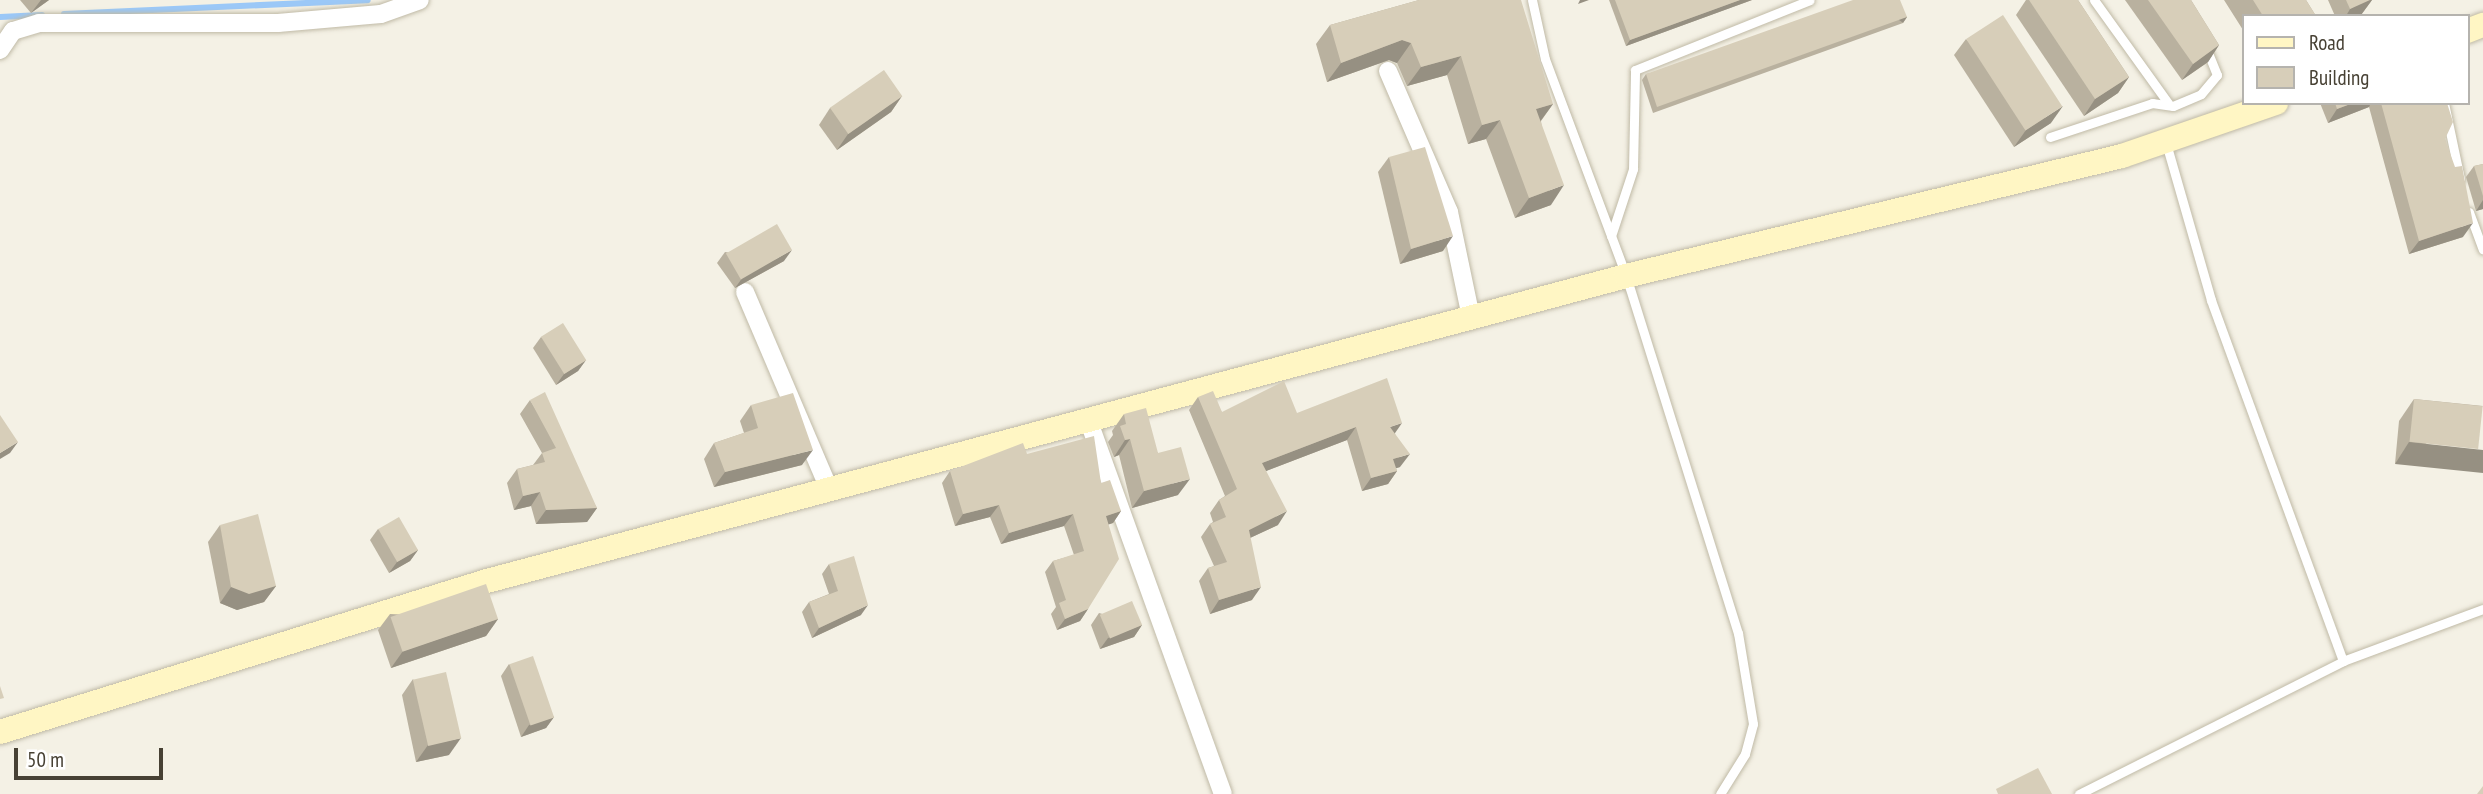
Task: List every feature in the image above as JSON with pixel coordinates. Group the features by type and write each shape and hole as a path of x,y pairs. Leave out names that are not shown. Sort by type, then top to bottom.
{"street":[{"path":"0,50 13,31 39,23 278,23 381,13 420,0"},
{"path":"1388,71 1449,212 1471,317"},
{"path":"0,732 487,580 828,487 1089,422 1626,276 2166,143 2270,105"},
{"path":"745,292 828,487"},
{"path":"1089,422 1223,794"}],"lane":[{"path":"1532,0 1545,59 1626,276 1738,633 1751,701 1745,754 1720,794"},
{"path":"1611,236 1633,169 1635,70 1810,0"},
{"path":"2095,0 2160,97 2173,106"},
{"path":"2050,137 2152,103 2173,106 2214,85 2216,62 2200,38"},
{"path":"2444,105 2462,193"},
{"path":"2166,143 2211,300 2343,662"},
{"path":"2467,204 2483,250"},
{"path":"2079,794 2343,662 2483,608"}],"building":[{"path":"1419,0 1521,0 1553,104 1536,109 1564,185 1529,198 1500,120 1482,125 1461,56 1421,67 1411,43 1402,40 1341,63 1330,25"},
{"path":"1615,0 1740,0 1630,40"},
{"path":"1853,0 1900,0 1907,17 1657,107 1646,74"},
{"path":"2029,0 2078,0 2129,77 2095,99"},
{"path":"2148,0 2191,0 2219,45 2193,64"},
{"path":"2253,0 2306,0 2315,14 2262,14"},
{"path":"2346,0 2370,0 2350,9"},
{"path":"2003,15 2062,106 2025,130 1966,39"},
{"path":"884,70 902,96 848,134 830,108"},
{"path":"2382,105 2448,105 2453,122 2445,139 2455,167 2462,166 2473,223 2419,241"},
{"path":"1425,147 1453,236 1411,249 1389,157"},
{"path":"2483,164 2483,196 2474,166"},
{"path":"777,224 792,250 741,279 726,254"},
{"path":"563,323 586,360 564,374 541,337"},
{"path":"1387,378 1402,423 1390,427 1410,454 1393,459 1397,471 1371,478 1356,427 1262,463 1287,511 1249,530 1261,587 1219,600 1208,568 1227,562 1210,524 1226,517 1219,500 1237,489 1198,397 1213,391 1222,412 1284,381 1297,413"},
{"path":"545,392 597,508 546,510 540,492 523,496 517,469 545,462 542,453 556,448 530,400"},
{"path":"793,393 813,450 725,472 714,443 758,428 751,405"},
{"path":"2414,399 2483,406 2478,449 2410,442"},
{"path":"1146,408 1158,453 1181,447 1190,479 1144,491 1130,439 1125,440 1120,426 1126,424 1124,414"},
{"path":"0,415 18,442 0,453"},
{"path":"1094,436 1101,483 1110,480 1121,511 1106,516 1119,559 1088,609 1065,619 1059,603 1066,600 1053,561 1084,551 1073,514 1009,533 999,505 963,514 950,471 1023,443 1027,454"},
{"path":"258,514 276,586 249,594 231,587 220,525"},
{"path":"399,517 418,550 397,562 378,529"},
{"path":"854,556 868,605 819,628 809,602 838,591 829,564"},
{"path":"486,584 498,619 403,652 391,617"},
{"path":"1132,601 1142,625 1110,639 1100,615"},
{"path":"533,656 554,717 531,726 509,664"},
{"path":"446,672 461,738 428,746 413,680"},
{"path":"2038,768 2052,794 1998,794 1996,789"}],"waterway":[{"path":"64,14 368,0"},
{"path":"0,17 42,15"}]}
